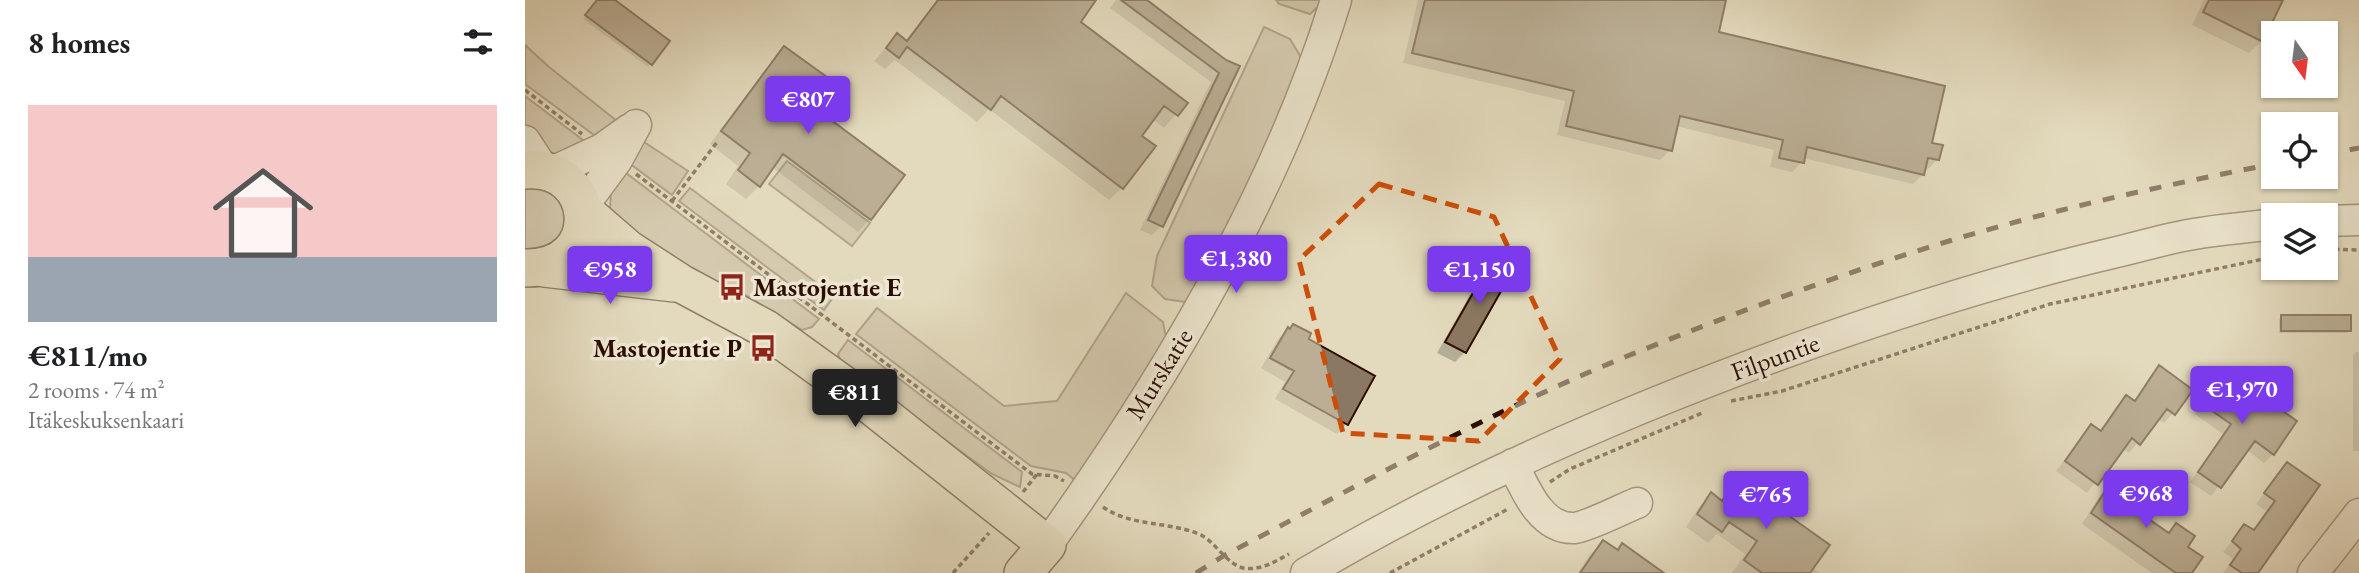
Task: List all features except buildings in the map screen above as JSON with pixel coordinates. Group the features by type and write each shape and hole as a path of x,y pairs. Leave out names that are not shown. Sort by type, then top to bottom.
{"main road":[{"path":"537,163 565,180 575,190 583,208 628,249 682,284 766,329 863,399 1008,512 1047,545 1023,573"},
{"path":"535,268 562,261 575,247 583,230 583,208"},
{"path":"535,268 682,284"}],"street":[{"name":"Murskatie","path":"1047,545 1084,493 1218,275 1275,158 1309,77 1336,0"},
{"path":"537,163 609,155"},
{"path":"583,208 609,155"},
{"path":"2338,221 2359,220"},
{"name":"Filpuntie","path":"1302,561 1399,520 1513,464 1639,409 1866,324 2081,260 2194,234 2261,226"},
{"path":"1513,464 1528,496 1548,520 1561,527 1577,528 1637,503"},
{"path":"2313,573 2359,514"}],"path":[{"path":"525,90 1032,474 1055,476 1109,512 1198,534 1211,541 1240,567 1261,569 1302,561"},
{"path":"673,201 718,141"},
{"path":"2338,249 2359,250"},
{"path":"1728,401 1782,391 2050,304 2261,260"},
{"path":"1390,573 1499,514 1570,469 1704,412"}],"highlighted area":[{"path":"1379,184 1494,217 1560,359 1479,441 1343,433 1299,260"}],"shaded area":[{"path":"1276,0 1325,0 1310,14 1279,4"},
{"path":"1264,27 1290,39 1302,59 1287,104 1211,266 1185,302 1165,299 1152,286 1157,256"},
{"path":"525,45 622,125 602,141 525,84"},
{"path":"525,96 592,147 554,155 525,127"},
{"path":"641,140 688,171 672,195 625,160"},
{"path":"787,161 870,223 852,246 769,184"},
{"path":"622,170 819,319 812,327 802,330 731,286 704,281 666,267 610,210 611,191"},
{"path":"535,186 556,195 561,201 566,216 565,224 560,239 554,244 545,249 525,251 525,188"},
{"path":"690,188 834,296 824,310 679,201"},
{"path":"1126,293 1163,322 1167,343 1077,482 1066,473 1031,466 856,334 877,308 1004,406 1057,401"},
{"path":"848,340 1022,472 1020,487 992,474 842,365 838,354"}],"railway":[{"path":"2338,152 2359,148"},
{"path":"1196,573 1378,474 1482,422 1587,373 1717,321 1871,266 1989,229 2110,198 2261,166"}],"place":[{"name":"Mastojentie E","path":"732,287"},
{"name":"Mastojentie P","path":"763,348"}]}
